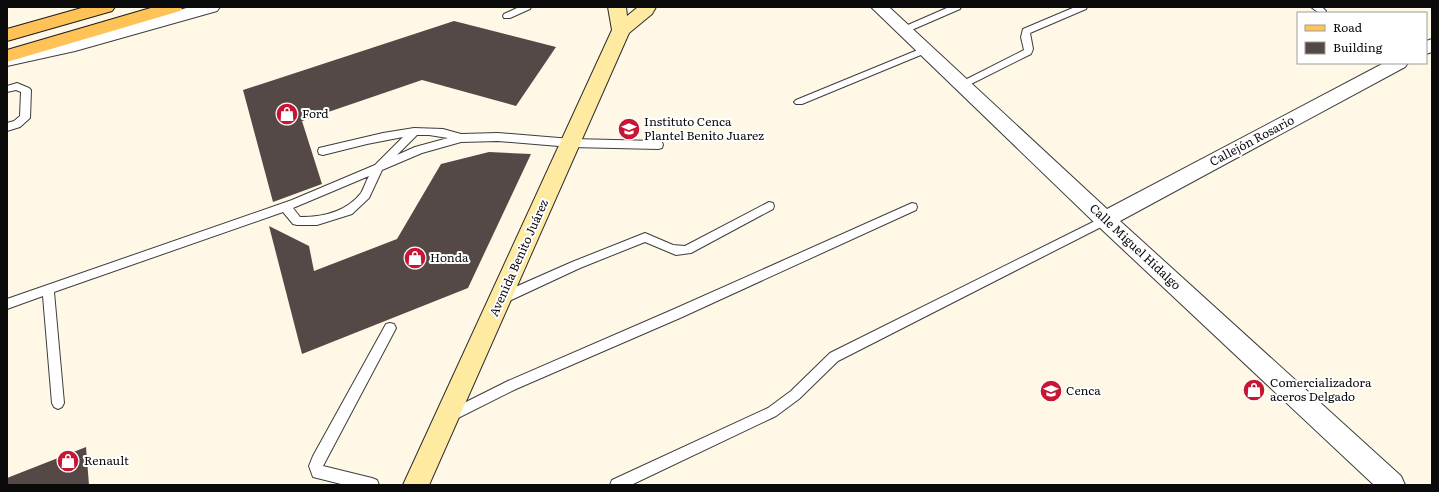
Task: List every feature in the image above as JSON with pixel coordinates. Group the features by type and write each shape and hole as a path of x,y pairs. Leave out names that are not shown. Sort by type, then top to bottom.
{"main road":[{"path":"7,35 106,7"},
{"path":"7,56 174,7"},
{"path":"617,7 621,30"},
{"name":"Avenida Benito Juárez","path":"416,485 621,30 646,10 647,7"}],"street":[{"path":"80,14 99,7"},
{"path":"7,60 75,45 211,7"},
{"name":"Calle Miguel Hidalgo","path":"879,7 1105,220 1392,485"},
{"name":"Callejón Rosario","path":"1105,220 1397,64"}],"lane":[{"path":"507,16 527,7"},
{"path":"904,30 957,7"},
{"path":"962,85 1028,52 1029,48 1024,36 1026,31 1083,7"},
{"path":"799,102 925,50"},
{"path":"7,89 17,86 26,90 25,118 17,124 7,127"},
{"path":"323,151 381,137 414,132 441,133 461,138"},
{"path":"284,207 297,221 317,221 348,211 365,195 378,168 414,132"},
{"path":"7,304 284,207 419,150 461,138 498,137 571,143 658,145"},
{"path":"500,299 583,262 645,237 653,239 672,250 679,252 686,250 769,206"},
{"path":"447,417 512,385 676,314 912,207"},
{"path":"617,485 772,412 795,395 834,357 1105,220"},
{"path":"48,290 58,403"},
{"path":"372,485 318,472 316,466 390,328"}],"building":[{"name":"Ford","path":"454,21 556,47 516,106 422,80 302,121 322,184 273,202 243,90"},
{"name":"Honda","path":"489,152 531,154 468,288 302,354 269,226 309,246 314,271 397,239 441,164"},
{"name":"Renault","path":"86,447 89,485 7,485 7,478"}],"place":[{"name":"Ford","path":"287,114"},
{"name":"Instituto Cenca Plantel Benito Juarez","path":"629,129"},
{"name":"Honda","path":"415,258"},
{"name":"Comercializadora aceros Delgado","path":"1254,390"},
{"name":"Cenca","path":"1051,391"},
{"name":"Renault","path":"68,461"}]}
